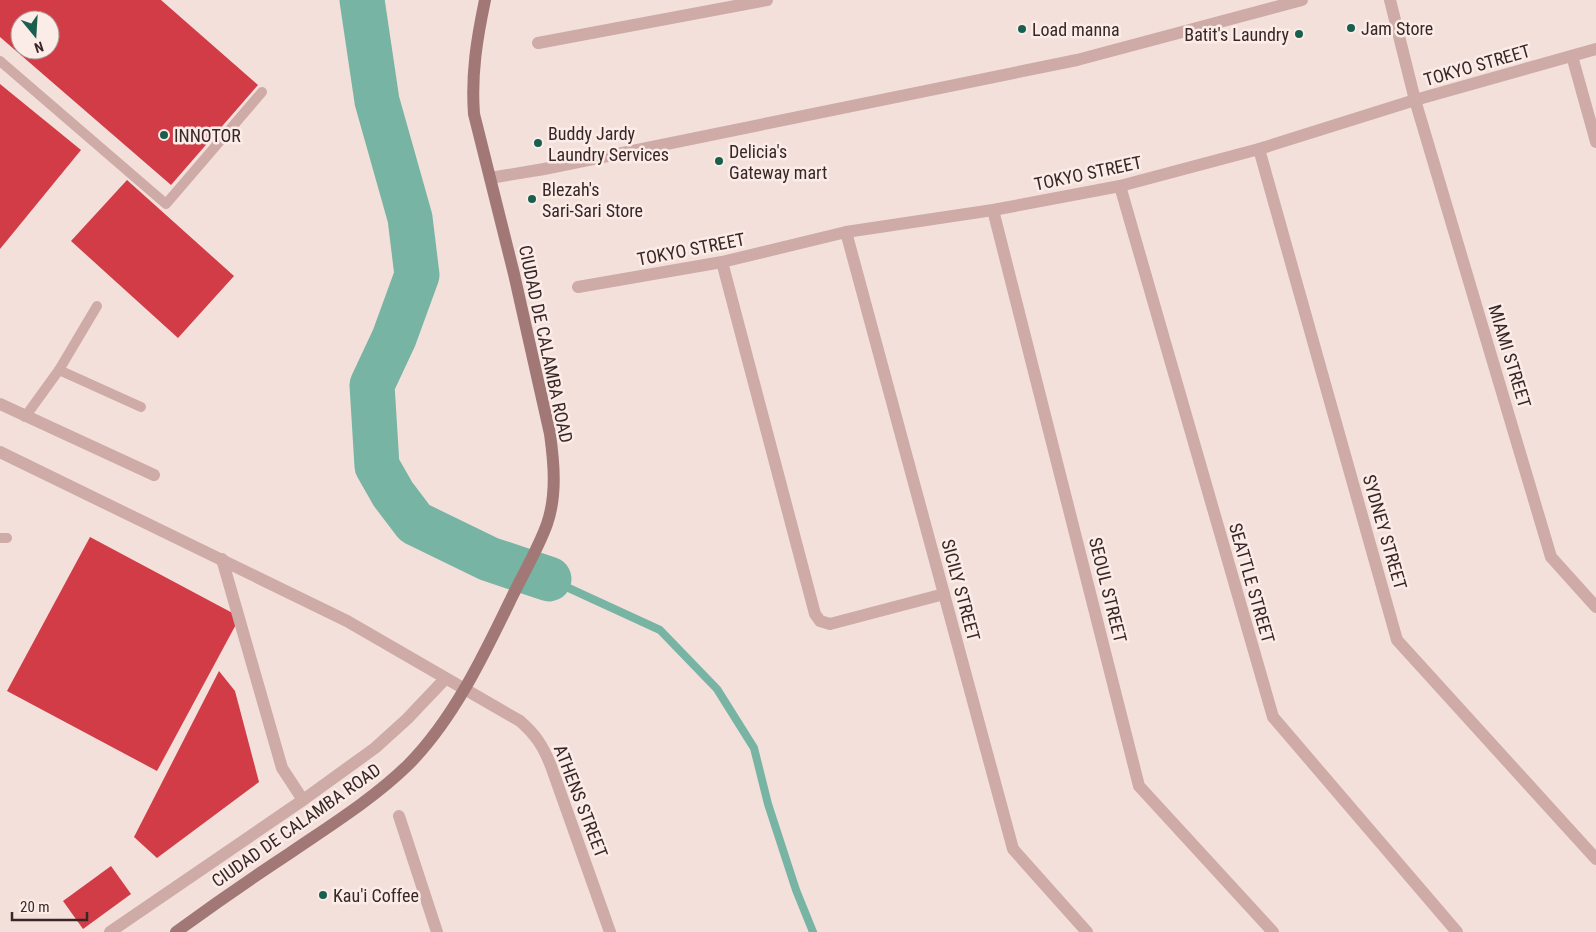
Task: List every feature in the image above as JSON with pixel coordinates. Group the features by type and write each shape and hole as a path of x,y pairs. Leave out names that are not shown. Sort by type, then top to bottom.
{"main road":[{"name":"CIUDAD DE CALAMBA ROAD","path":"176,932 230,893 374,796 409,764 440,726 464,690 490,643 547,524 554,491 550,434 474,114 472,90 474,57 485,0"}],"street":[{"path":"538,43 767,0"},
{"path":"490,178 553,167 1077,60 1302,0"},
{"name":"MIAMI STREET","path":"1390,0 1415,100 1551,557 1596,607"},
{"name":"TOKYO STREET","path":"578,287 722,262 846,232 993,210 1120,186 1259,149 1415,100 1596,50"},
{"path":"1572,56 1596,142"},
{"name":"SYDNEY STREET","path":"1259,149 1397,640 1596,859"},
{"name":"SEATTLE STREET","path":"1120,186 1272,717 1457,932"},
{"name":"SEOUL STREET","path":"993,210 1139,786 1273,932"},
{"name":"SICILY STREET","path":"846,232 1013,849 1087,932"},
{"path":"722,262 815,614 820,621 830,624 944,594"},
{"path":"0,404 154,475"},
{"name":"ATHENS STREET","path":"0,452 347,621 520,721 533,732 544,750 610,932"},
{"path":"222,559 282,768 302,800"},
{"path":"110,932 375,748 407,719 445,679"},
{"path":"399,816 437,932"}],"lane":[{"path":"0,61 166,204 262,92"},
{"path":"25,417 59,370 98,306"},
{"path":"59,370 141,407"}],"building":[{"name":"INNOTOR","path":"0,0 161,0 258,85 171,185 27,60 60,60 60,10 10,10 10,46 0,37"},
{"path":"0,84 81,150 0,249"},
{"path":"127,180 234,276 178,338 71,241"},
{"path":"90,537 240,617 157,771 7,691"},
{"path":"219,671 235,691 259,782 157,858 134,837"},
{"path":"111,866 131,894 83,929 63,901"}],"waterway":[{"path":"362,0 377,101 410,218 417,275 394,338 372,385 377,466 393,494 415,523 489,559 549,579"},
{"path":"549,579 660,630 717,689 754,748 768,804 796,890 813,932"}],"place":[{"name":"Jam Store","path":"1351,28"},
{"name":"Load manna","path":"1022,29"},
{"name":"Batit's Laundry","path":"1299,34"},
{"name":"INNOTOR","path":"164,135"},
{"name":"Buddy Jardy Laundry Services","path":"538,143"},
{"name":"Delicia's Gateway mart","path":"719,161"},
{"name":"Blezah's Sari-Sari Store","path":"532,199"},
{"name":"Kau'i Coffee","path":"323,895"}]}
